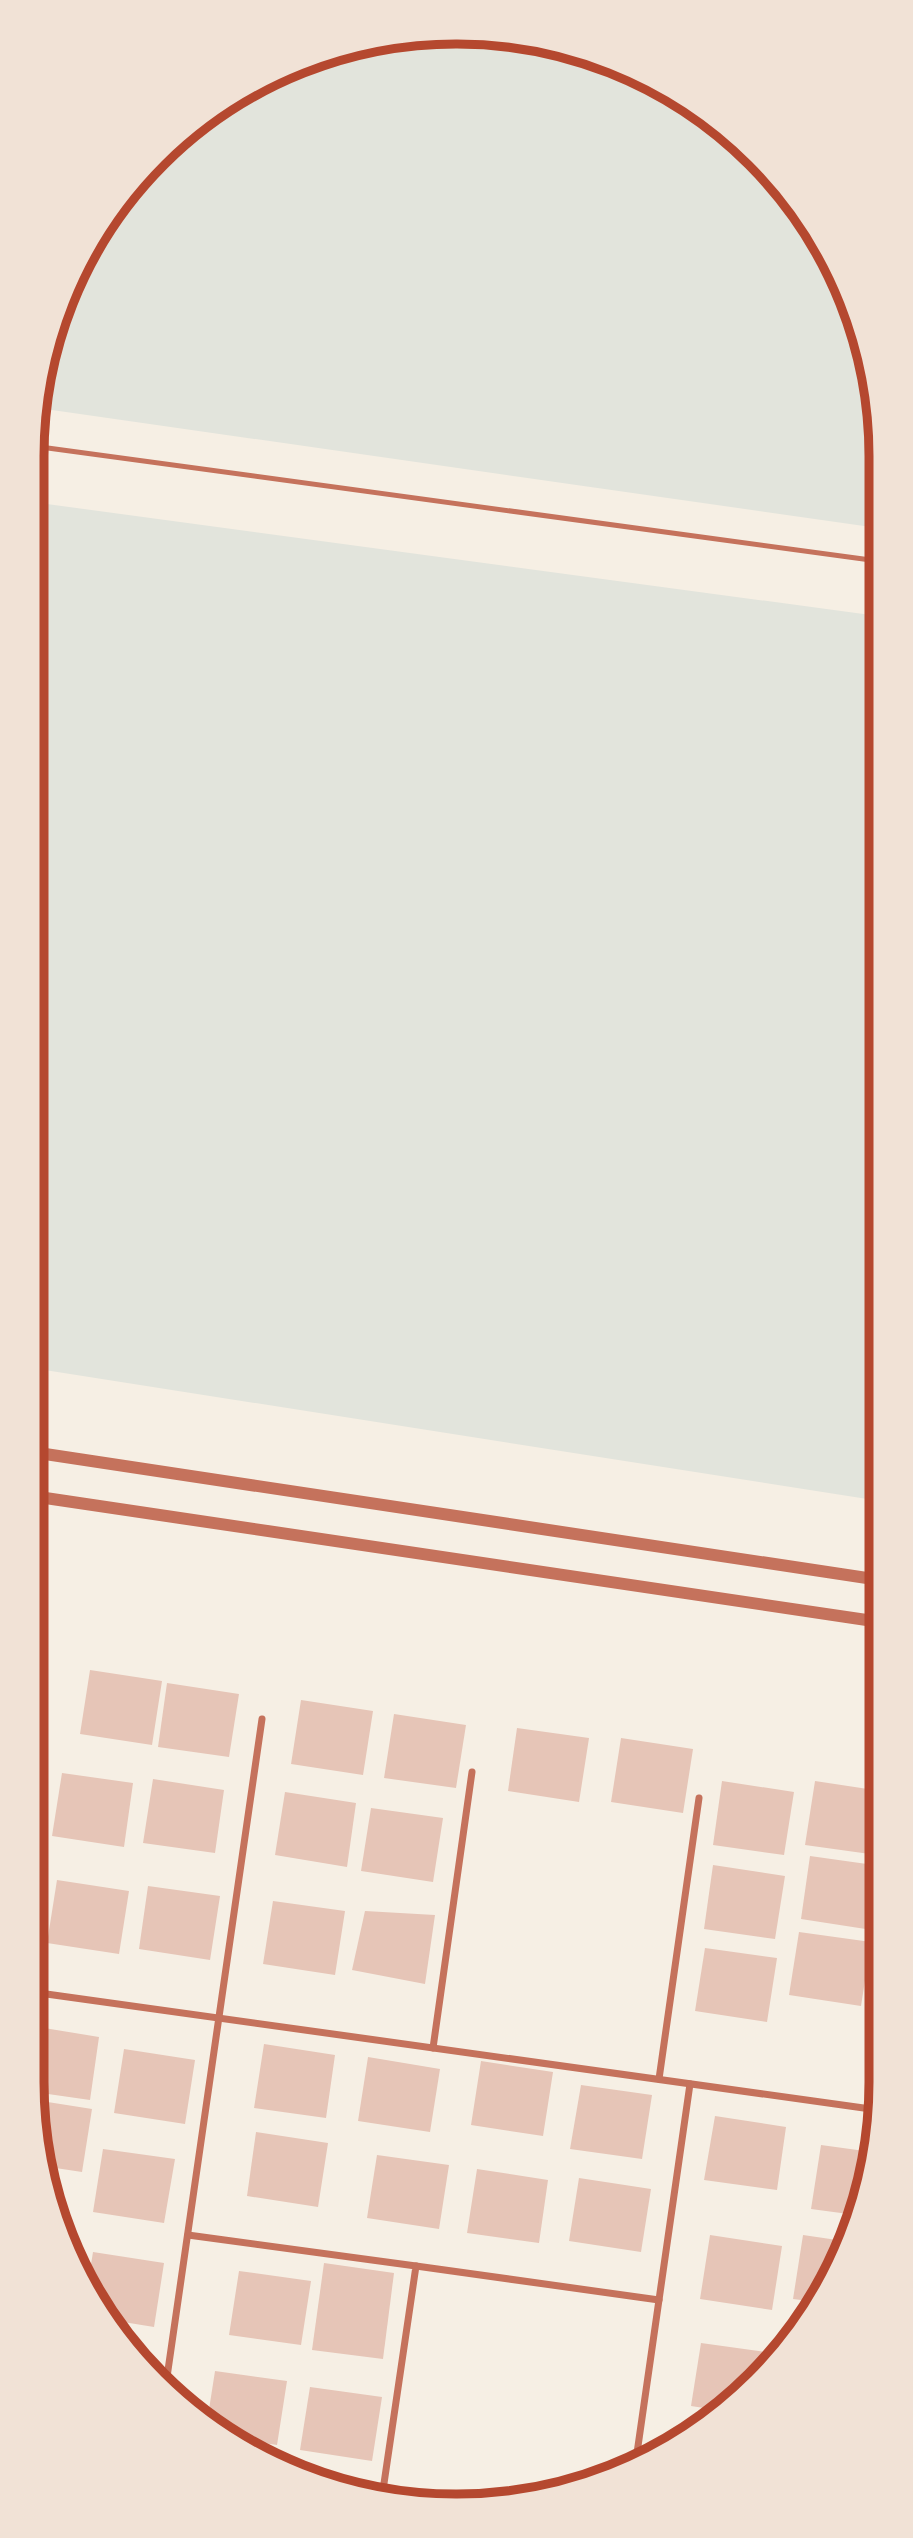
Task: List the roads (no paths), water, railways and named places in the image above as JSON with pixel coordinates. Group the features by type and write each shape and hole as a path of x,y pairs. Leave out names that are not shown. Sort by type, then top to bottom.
{"street":[{"path":"44,1454 869,1578"},
{"path":"44,1498 869,1620"},
{"path":"167,2375 262,1719"},
{"path":"433,2048 472,1772"},
{"path":"659,2079 699,1798"},
{"path":"44,1994 868,2109"},
{"path":"637,2453 690,2084"},
{"path":"188,2235 659,2300"},
{"path":"383,2487 416,2266"}],"lane":[{"path":"44,448 869,560"}]}
